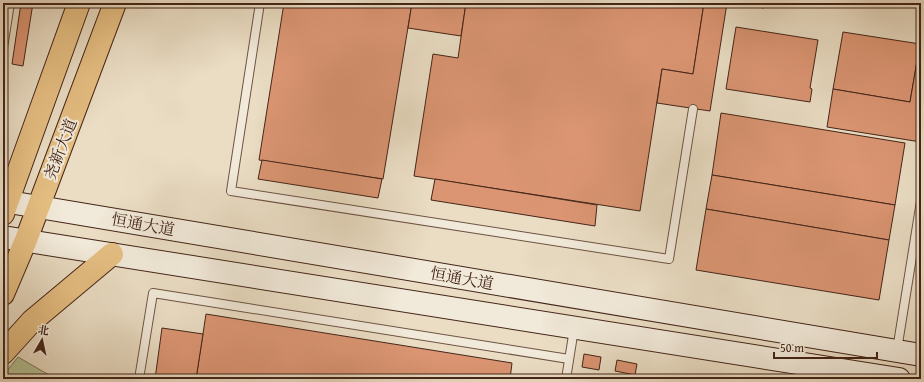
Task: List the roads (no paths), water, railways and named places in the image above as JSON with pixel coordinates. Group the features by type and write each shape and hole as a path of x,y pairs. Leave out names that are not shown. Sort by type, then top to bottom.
{"main road":[{"name":"尧新大道","path":"4,206 79,3"},
{"name":"尧新大道","path":"3,294 26,240 115,3"},
{"name":"恒通大道","path":"4,206 39,206 921,355"},
{"name":"恒通大道","path":"3,237 899,379"},
{"path":"3,353 32,321 112,254"}],"lane":[{"path":"3,48 10,3"},
{"path":"260,3 231,191 669,259 693,109"},
{"path":"897,351 921,200"},
{"path":"139,379 153,293 569,359"},
{"path":"566,379 574,328"}]}
